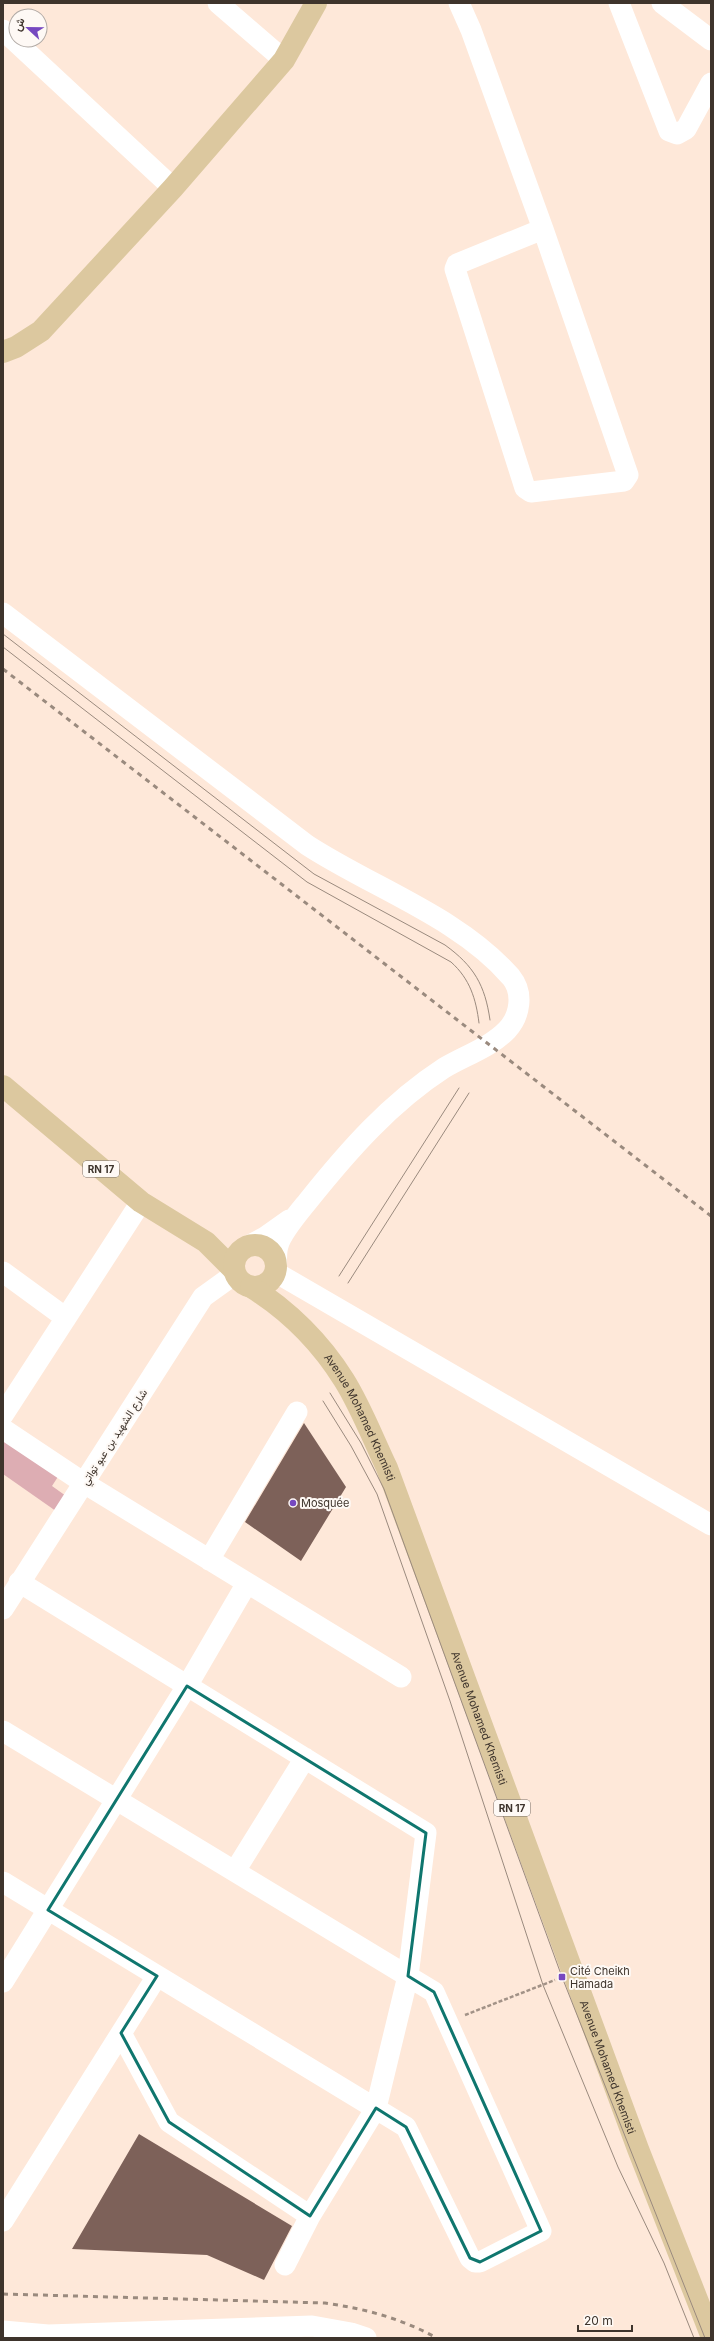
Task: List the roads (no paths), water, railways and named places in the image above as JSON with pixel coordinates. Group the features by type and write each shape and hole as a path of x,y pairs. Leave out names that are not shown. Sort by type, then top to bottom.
{"main road":[{"path":"3,352 16,347 41,330 173,188 284,60 316,3"},
{"name":"RN 17","path":"4,1087 141,1202 206,1242"},
{"path":"206,1242 245,1247"},
{"name":"Avenue Mohamed Khemisti","path":"206,1242 240,1277 302,1327 344,1380 386,1468 638,2150 711,2335"},
{"path":"275,1272 261,1287 240,1277 237,1254 245,1247 254,1244 267,1248 275,1259 275,1272 275,1304"}],"street":[{"path":"218,3 284,60"},
{"path":"459,3 543,229 628,475 624,481 531,492 525,488 513,451 455,269 457,264 543,229"},
{"path":"619,3 669,131 677,134 686,129 711,83"},
{"path":"663,4 711,40"},
{"path":"3,30 173,188"},
{"path":"3,613 307,845 342,867 437,918 470,939 490,955 512,979 518,989 518,1011 514,1021 506,1031 444,1068 409,1094 373,1126 337,1164 298,1214 278,1245 275,1272 711,1524"},
{"path":"3,1415 141,1202"},
{"path":"245,1247 265,1237 298,1214"},
{"path":"3,1272 66,1318"},
{"name":"شارع الشهيد بن عبو تواتي","path":"3,1609 203,1298 240,1277"},
{"path":"209,1560 297,1412"},
{"path":"3,1429 84,1483 401,1677"},
{"path":"19,1582 426,1833 408,1976 376,2108 310,2216 286,2265"},
{"path":"3,1982 187,1686 247,1583"},
{"path":"3,1731 434,1992 540,2231 480,2262 475,2262 470,2258 406,2127 3,1882"},
{"path":"234,1871 305,1758"},
{"path":"3,2222 157,1976"},
{"path":"121,2033 169,2122 310,2216"},
{"path":"3,2332 46,2336 351,2332 366,2338"}],"tram line":[{"path":"3,634 314,874 445,945 464,961 476,977 485,996 490,1020"},
{"path":"3,647 307,882 451,962 463,975 471,990 479,1023"},
{"path":"339,1276 459,1088"},
{"path":"348,1283 469,1093"},
{"path":"330,1393 361,1443 384,1489 562,1977 705,2338"},
{"path":"323,1401 351,1446 377,1494 450,1701 543,1985 618,2167 664,2263 694,2338"}],"railway":[{"path":"3,669 711,1216"},
{"path":"3,2294 325,2303 355,2308 382,2315 410,2325 437,2338"}],"place":[{"name":"Mosquée","path":"293,1503"},
{"name":"Cité Cheikh Hamada","path":"562,1977"}]}
